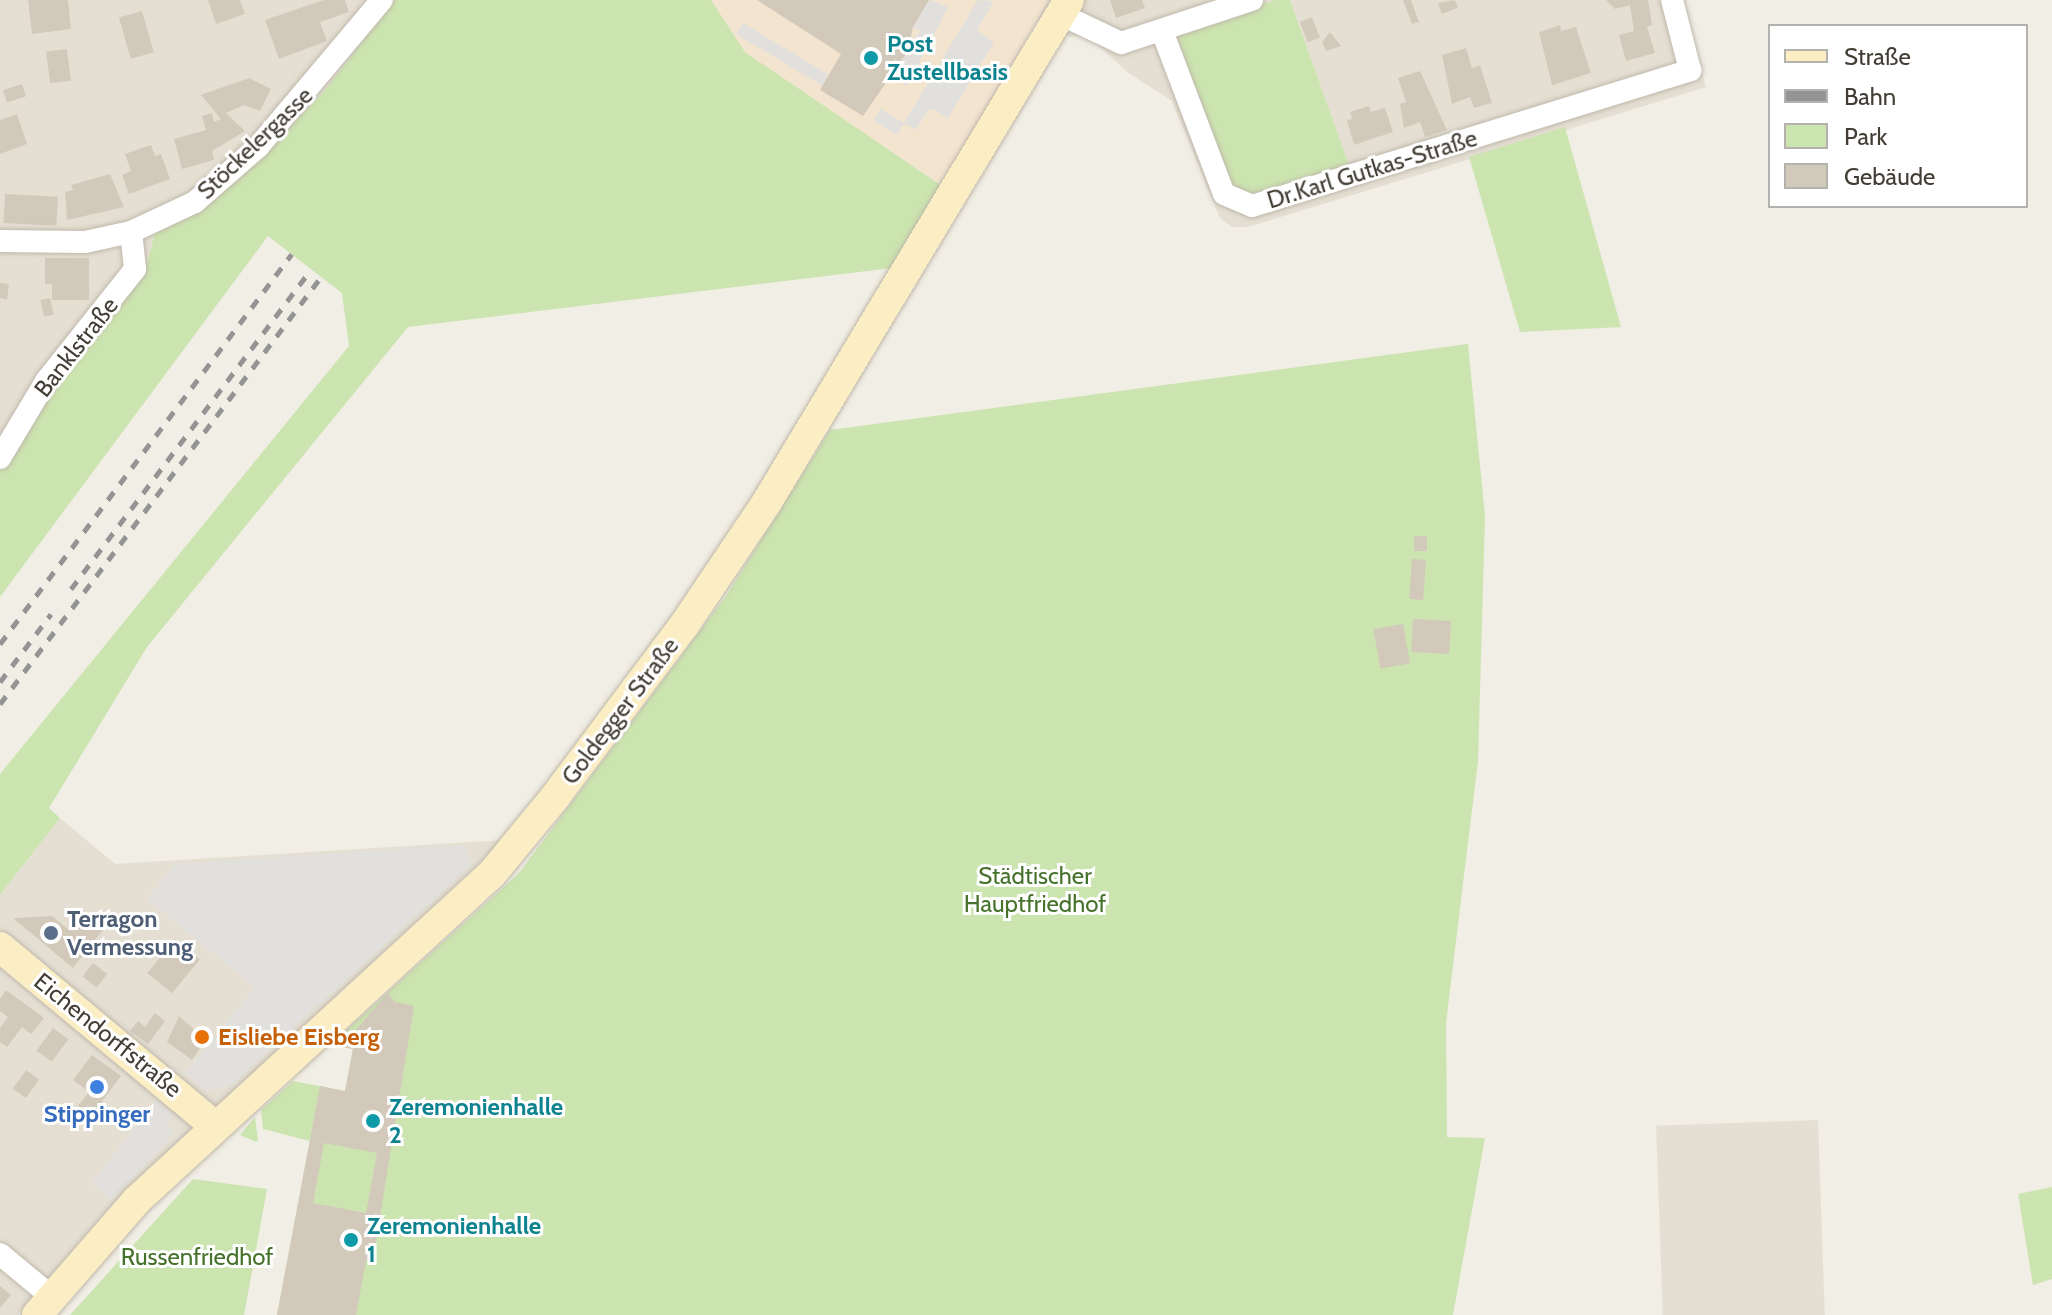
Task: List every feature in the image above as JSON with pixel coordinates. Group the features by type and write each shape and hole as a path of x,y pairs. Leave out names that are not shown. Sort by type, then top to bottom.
{"street":[{"name":"Stöckelergasse","path":"0,241 85,242 131,232 185,208 226,179 319,81 382,0"},
{"path":"1064,7 1121,43 1252,0"},
{"name":"Dr.Karl Gutkas-Straße","path":"1162,31 1215,178 1229,200 1244,206 1690,70 1672,0"},
{"name":"Goldegger Straße","path":"45,1306 136,1201 214,1125 481,885 573,773 685,624 767,502 1064,7"},
{"name":"Banklstraße","path":"0,458 46,381 135,269 131,232"},
{"name":"Eichendorffstraße","path":"0,947 214,1125"},
{"path":"0,1254 45,1306"}],"shaded area":[{"path":"0,0 395,0 325,90 265,154 199,210 155,233 145,271 0,470"},
{"path":"711,0 1049,0 942,186 745,52"},
{"path":"929,0 948,7 907,86 892,77 920,31 913,27"},
{"path":"978,0 994,1 977,30 994,42 948,118 930,108 916,130 904,123"},
{"path":"1049,0 1275,0 1181,33 1349,165 1290,0 1681,0 1706,87 1248,227 1232,227 1220,218 1172,101 1127,72 1095,42 1082,35 1070,37 1038,19"},
{"path":"743,23 829,75 822,86 736,34"},
{"path":"881,109 904,123 897,135 874,121"},
{"path":"60,818 115,864 504,840 111,1206 18,1315 0,1315 0,895"},
{"path":"463,845 472,864 229,1087 207,1090 185,1073 255,987 147,899 175,864"},
{"path":"156,1100 173,1116 168,1123 173,1135 110,1200 92,1183"},
{"path":"1818,1120 1825,1315 1663,1315 1656,1126"}],"green space":[{"path":"395,0 711,0 745,52 942,186 892,268 408,327 147,647 49,808 60,818 0,895 0,774 349,346 342,293 268,236 0,597 0,470 49,386 145,271 155,233 199,210 265,154 325,90"},
{"path":"1275,0 1290,0 1349,165 1250,196 1233,187 1226,173 1178,39 1180,33"},
{"path":"1565,127 1621,327 1520,332 1469,157"},
{"name":"Städtischer Hauptfriedhof","path":"1468,344 1485,516 1478,761 1446,1023 1447,1137 1485,1138 1453,1315 277,1315 310,1141 263,1129 261,1110 293,1081 345,1091 353,1049 330,1045 519,873 726,596 830,430"},
{"path":"255,1117 258,1140 256,1142 240,1135"},
{"name":"Russenfriedhof","path":"193,1179 267,1189 244,1315 70,1315"},
{"path":"2052,1187 2052,1279 2033,1285 2018,1194"}],"building":[{"path":"28,0 68,0 71,29 32,34"},
{"path":"208,0 240,0 245,14 216,24"},
{"path":"324,0 345,0 349,12 320,22 327,41 279,59 265,20"},
{"name":"Post Zustellbasis","path":"757,0 929,0 913,27 908,51 863,116 820,90 841,54"},
{"path":"1110,0 1142,0 1145,8 1116,18"},
{"path":"1403,0 1411,0 1419,22 1412,24"},
{"path":"1455,0 1458,8 1442,14 1438,3"},
{"path":"1606,0 1648,0 1652,25 1647,27 1655,53 1626,61 1619,35 1634,31 1630,5 1615,9"},
{"path":"142,11 154,52 131,59 119,18"},
{"path":"1312,17 1320,38 1308,42 1300,22"},
{"path":"1560,25 1561,31 1576,27 1591,73 1552,85 1539,32"},
{"path":"1330,32 1341,46 1326,51 1322,42"},
{"path":"1466,48 1472,68 1480,65 1492,103 1474,108 1470,97 1452,104 1442,55"},
{"path":"67,49 71,81 50,83 46,52"},
{"path":"1420,71 1447,130 1425,137 1420,122 1404,128 1400,104 1406,102 1398,78"},
{"path":"249,78 271,89 260,111 244,105 226,113 245,131 212,151 214,160 182,169 174,139 206,130 202,116 212,113 214,122 221,119 201,95"},
{"path":"22,84 26,96 7,103 3,90"},
{"path":"1369,106 1371,112 1385,108 1393,132 1354,145 1347,120 1352,119 1350,112"},
{"path":"17,114 27,144 0,154 0,120"},
{"path":"151,145 155,156 161,154 170,179 129,194 122,175 131,171 125,154"},
{"path":"110,174 124,207 67,220 65,192 73,190 71,185"},
{"path":"5,194 58,197 56,226 3,223"},
{"path":"45,258 89,258 89,300 52,300 52,284 45,284"},
{"path":"0,283 9,284 7,300 0,298"},
{"path":"50,298 54,315 44,317 40,300"},
{"path":"1414,536 1427,536 1427,551 1414,551"},
{"path":"1412,559 1426,560 1423,600 1409,599"},
{"path":"1413,619 1451,621 1449,654 1411,652"},
{"path":"1403,624 1410,663 1380,669 1373,629"},
{"path":"116,913 73,968 13,918 52,916 70,931 82,914"},
{"path":"175,939 200,959 172,993 147,973"},
{"path":"93,963 107,974 97,987 83,976"},
{"path":"6,990 44,1018 31,1034 22,1027 7,1047 0,1042 0,1028 8,1017 0,1011 0,999"},
{"path":"388,993 395,1002 414,1006 374,1254 366,1261 356,1315 277,1315 320,1086 345,1091 353,1049 330,1045 347,1031 354,1032","holes":["324,1143 377,1153 366,1213 313,1203"]},
{"path":"155,1013 165,1021 148,1044 130,1031 138,1021 145,1027"},
{"path":"179,1016 206,1040 192,1060 167,1042"},
{"path":"53,1028 68,1039 52,1062 37,1051"},
{"path":"92,1055 121,1076 101,1103 107,1107 97,1120 78,1106 89,1092 73,1080"},
{"path":"26,1070 39,1079 26,1098 13,1089"},
{"path":"0,1286 11,1295 0,1308"}],"railway":[{"path":"0,644 292,254"},
{"path":"71,589 311,269"},
{"path":"0,704 321,277"},
{"path":"0,682 51,614"}],"place":[{"name":"Post Zustellbasis","path":"871,58"},
{"name":"Terragon Vermessung","path":"51,933"},
{"name":"Eisliebe Eisberg","path":"202,1037"},
{"name":"Stippinger","path":"97,1087"},
{"name":"Zeremonienhalle 2","path":"373,1121"},
{"name":"Zeremonienhalle 1","path":"351,1240"}]}
